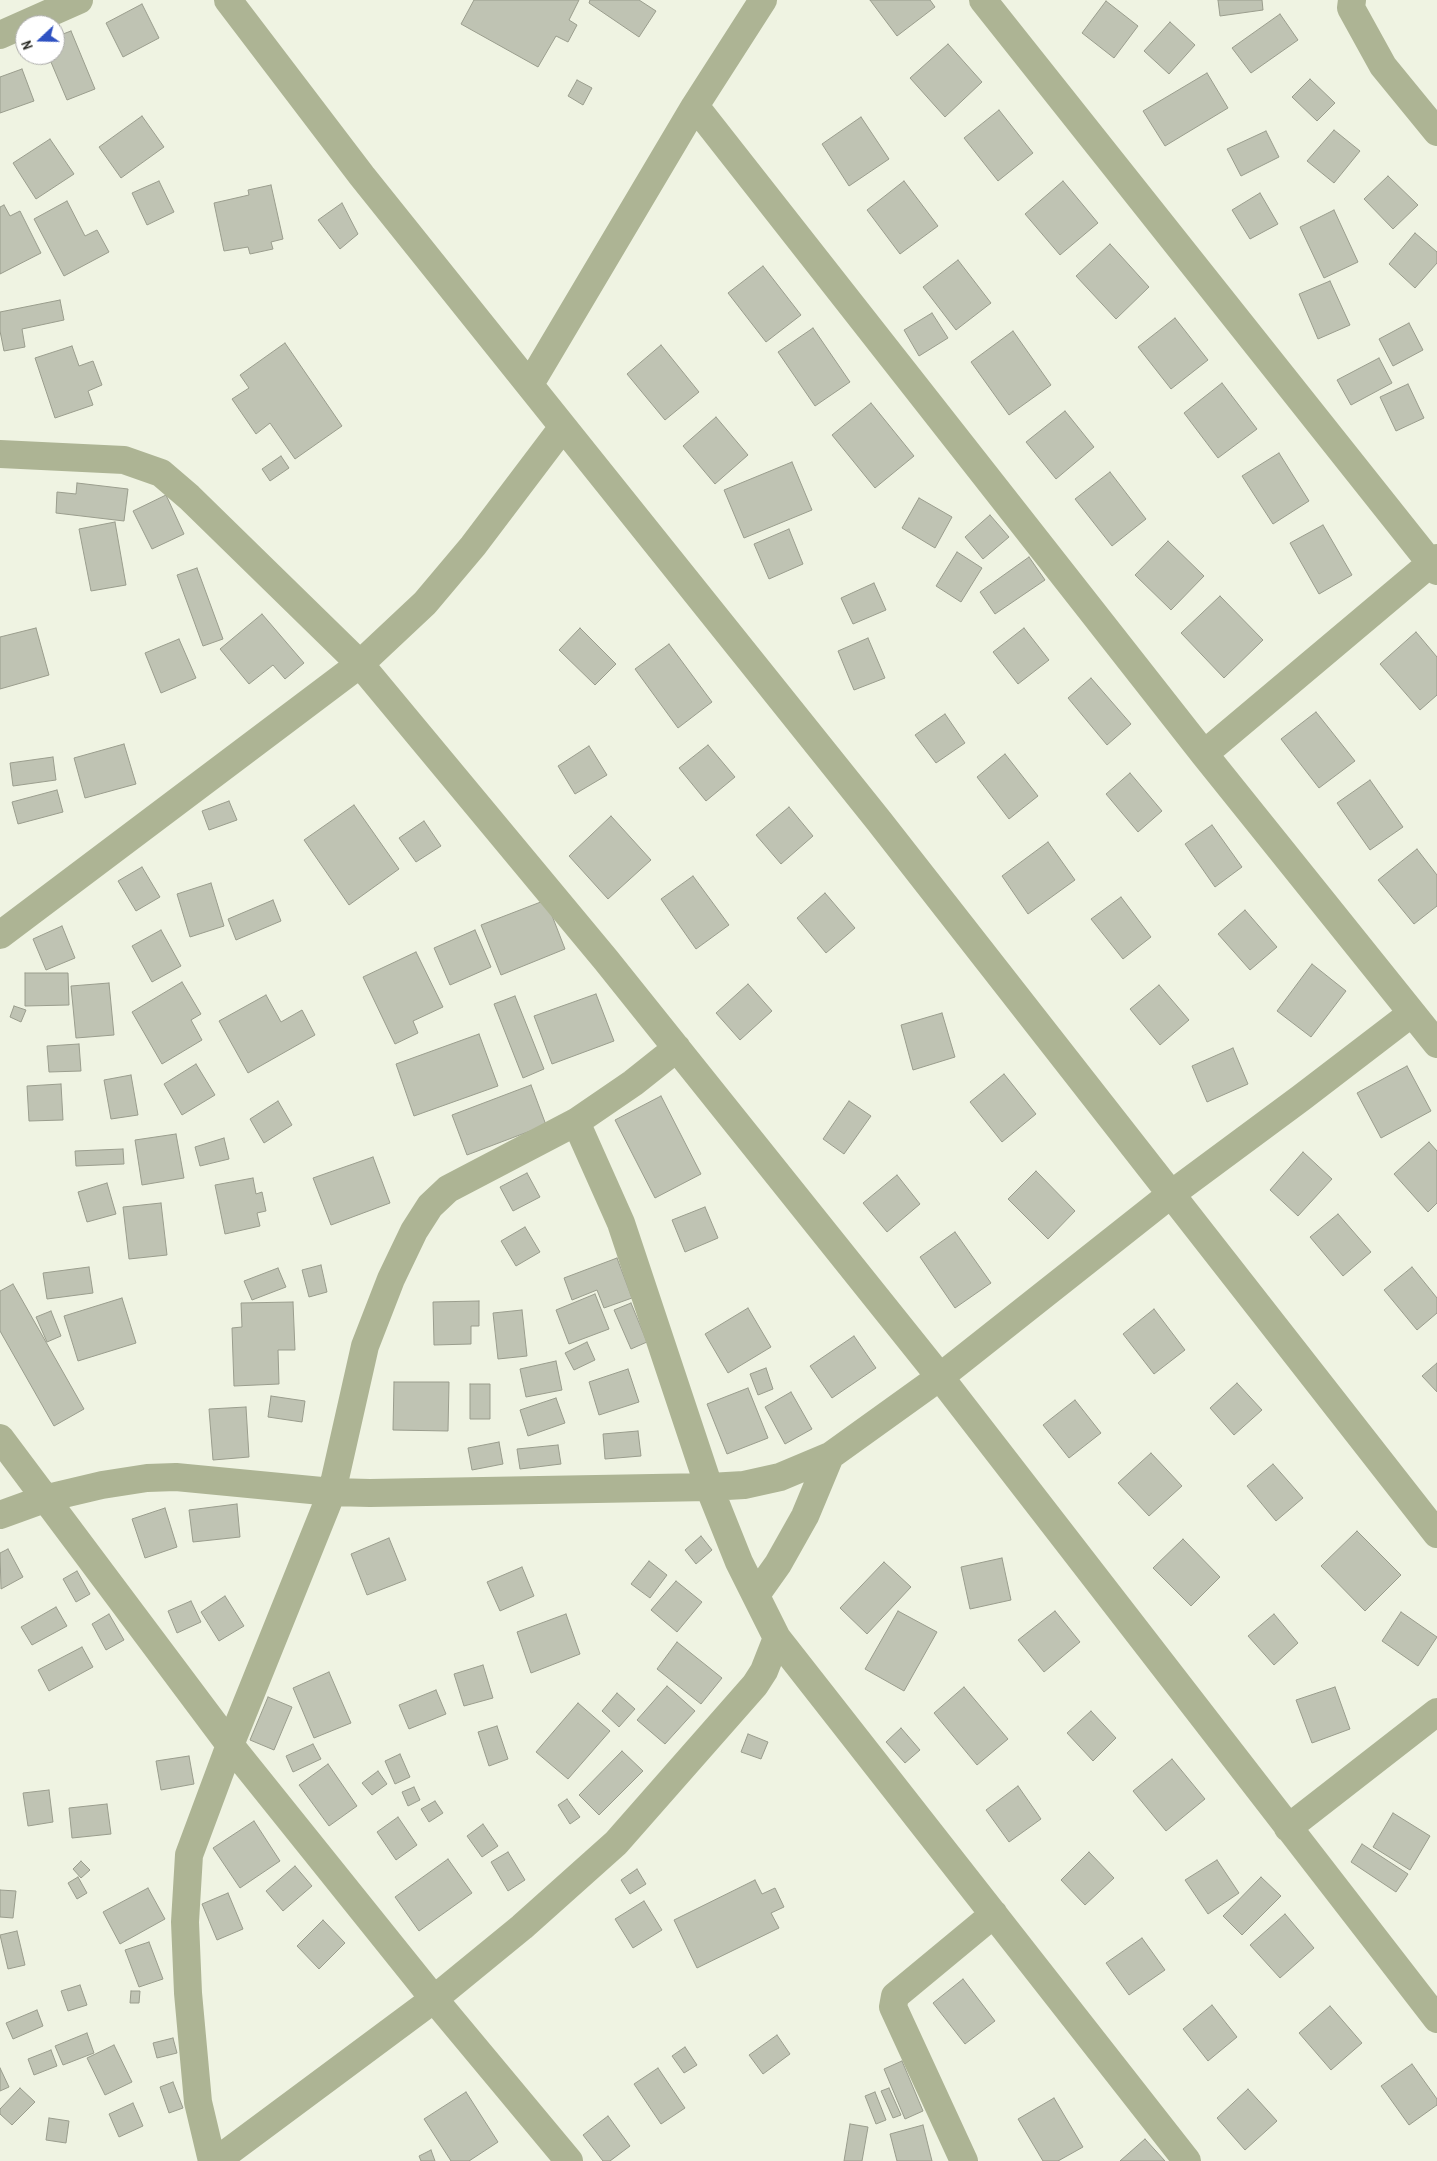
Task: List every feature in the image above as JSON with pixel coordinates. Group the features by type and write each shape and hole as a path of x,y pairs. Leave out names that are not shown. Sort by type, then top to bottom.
{"street":[{"path":"0,35 79,0"},
{"path":"228,0 362,176 885,829 1437,1534"},
{"path":"530,384 695,106 763,0"},
{"path":"983,0 1435,564 1204,754"},
{"path":"1352,0 1352,8 1383,66 1437,132"},
{"path":"695,106 1204,754 1437,1044"},
{"path":"0,935 360,664 425,603 473,546 564,426"},
{"path":"0,454 124,460 161,473 360,664 676,1048 940,1377 1437,2019"},
{"path":"0,1515 47,1498 102,1485 147,1478 176,1477 332,1492 744,1485 780,1477 830,1456 940,1377 1170,1194 1302,1098 1412,1013"},
{"path":"212,2161 198,2102 188,1993 185,1922 189,1855 230,1745 332,1492 365,1346 391,1279 414,1231 430,1206 448,1189 576,1122 633,1083 676,1048"},
{"path":"576,1122 621,1223 709,1486 739,1562 777,1638 1188,2161"},
{"path":"0,1438 47,1498 230,1745 434,1998 569,2161"},
{"path":"756,1595 778,1564 805,1516 830,1456"},
{"path":"216,2161 434,1998 522,1927 616,1843 755,1685 764,1671 777,1638"},
{"path":"1288,1828 1437,1712"},
{"path":"964,2161 893,2006 895,1996 994,1914"}],"building":[{"path":"474,0 579,0 569,20 577,25 568,42 556,36 538,67 461,24"},
{"path":"590,0 639,0 656,11 639,37 589,3"},
{"path":"870,0 930,0 935,7 897,36"},
{"path":"1218,0 1262,0 1263,10 1220,16"},
{"path":"1106,1 1138,26 1114,58 1082,33"},
{"path":"142,4 159,38 123,57 106,23"},
{"path":"1280,14 1298,40 1251,73 1232,48"},
{"path":"1170,22 1195,45 1169,74 1144,51"},
{"path":"71,31 95,89 67,100 52,65 65,65 65,33"},
{"path":"948,44 982,82 945,117 910,78"},
{"path":"22,69 34,101 0,113 0,77"},
{"path":"1207,73 1228,108 1165,146 1143,111"},
{"path":"1310,79 1335,103 1317,121 1292,97"},
{"path":"577,80 592,88 583,105 568,96"},
{"path":"999,110 1033,153 998,181 964,138"},
{"path":"142,116 164,147 121,178 99,147"},
{"path":"861,117 889,159 849,186 822,144"},
{"path":"1334,130 1360,151 1334,183 1307,161"},
{"path":"1266,131 1279,157 1241,176 1227,149"},
{"path":"50,139 74,174 36,199 13,163"},
{"path":"1388,176 1418,205 1393,229 1364,199"},
{"path":"159,181 174,212 147,225 132,193"},
{"path":"904,181 938,226 900,254 867,210"},
{"path":"1063,181 1098,223 1060,255 1025,214"},
{"path":"271,185 283,239 271,242 273,249 250,254 248,247 224,251 214,203 249,195 248,190"},
{"path":"1260,193 1278,224 1250,239 1232,210"},
{"path":"67,201 85,236 97,230 109,252 64,276 34,219"},
{"path":"342,203 358,234 340,249 318,220"},
{"path":"4,205 10,216 20,211 41,253 0,274 0,207"},
{"path":"1334,210 1358,262 1324,278 1300,227"},
{"path":"1415,233 1437,252 1437,263 1415,288 1389,264"},
{"path":"1110,244 1149,287 1116,319 1076,276"},
{"path":"958,260 991,303 956,330 923,287"},
{"path":"763,266 801,315 766,342 728,293"},
{"path":"1330,281 1350,325 1318,339 1299,294"},
{"path":"60,300 64,320 22,329 25,347 4,351 0,331 0,312"},
{"path":"932,313 948,338 919,356 904,330"},
{"path":"1175,318 1208,360 1171,389 1138,347"},
{"path":"1409,323 1423,350 1393,366 1379,339"},
{"path":"813,328 850,382 815,406 778,352"},
{"path":"1013,331 1051,385 1009,415 971,362"},
{"path":"285,343 342,426 295,459 270,423 256,434 232,399 249,388 240,375"},
{"path":"661,345 699,392 665,420 627,374"},
{"path":"72,346 79,366 93,361 102,385 88,391 93,405 55,418 35,358"},
{"path":"1379,358 1392,383 1351,405 1337,380"},
{"path":"1222,383 1257,429 1218,458 1184,413"},
{"path":"1408,384 1424,418 1396,431 1380,397"},
{"path":"871,403 914,456 875,488 832,435"},
{"path":"1065,411 1094,447 1056,479 1026,442"},
{"path":"716,417 748,455 715,484 683,446"},
{"path":"1279,453 1309,501 1273,524 1242,476"},
{"path":"281,456 289,468 270,481 262,469"},
{"path":"792,462 812,510 744,538 724,490"},
{"path":"1110,472 1146,519 1112,546 1075,499"},
{"path":"77,483 128,489 124,521 56,513 57,492 76,494"},
{"path":"166,495 184,534 152,549 133,511"},
{"path":"919,498 952,517 935,548 902,528"},
{"path":"990,515 1009,537 983,559 965,537"},
{"path":"115,522 126,585 91,591 79,529"},
{"path":"1323,525 1352,575 1319,594 1290,543"},
{"path":"789,529 803,564 769,579 754,544"},
{"path":"1168,541 1204,576 1171,610 1135,575"},
{"path":"957,552 982,568 961,602 936,586"},
{"path":"1029,557 1045,580 995,614 980,592"},
{"path":"197,568 223,639 203,646 177,575"},
{"path":"874,583 886,610 853,624 841,598"},
{"path":"1220,596 1263,640 1224,678 1181,633"},
{"path":"262,614 304,663 285,679 273,665 249,684 220,649"},
{"path":"36,628 49,675 0,689 0,637"},
{"path":"580,628 616,664 595,685 559,650"},
{"path":"1024,628 1049,660 1018,684 993,652"},
{"path":"1416,632 1437,657 1437,695 1420,710 1380,664"},
{"path":"868,638 885,678 854,690 838,651"},
{"path":"179,639 196,678 161,693 145,653"},
{"path":"669,644 712,702 678,728 635,669"},
{"path":"1091,678 1131,724 1107,745 1068,698"},
{"path":"1316,712 1355,761 1319,788 1281,739"},
{"path":"945,714 965,743 936,763 915,735"},
{"path":"124,744 136,784 85,798 74,758"},
{"path":"708,745 735,777 706,801 679,768"},
{"path":"589,746 607,775 575,794 558,766"},
{"path":"1005,754 1038,796 1009,819 977,777"},
{"path":"53,757 56,780 13,786 10,763"},
{"path":"1130,773 1162,811 1138,832 1106,794"},
{"path":"1370,780 1403,827 1370,850 1337,803"},
{"path":"57,790 63,812 18,824 12,802"},
{"path":"229,801 237,820 209,830 202,811"},
{"path":"354,805 399,869 349,905 304,840"},
{"path":"789,807 813,836 781,864 756,835"},
{"path":"611,816 651,860 608,899 569,856"},
{"path":"424,821 441,846 416,862 399,838"},
{"path":"1212,825 1242,867 1215,887 1185,844"},
{"path":"1048,842 1075,880 1028,914 1002,876"},
{"path":"1417,849 1437,875 1437,906 1414,924 1378,880"},
{"path":"142,867 160,897 136,911 118,881"},
{"path":"693,876 729,925 696,949 661,899"},
{"path":"211,883 224,926 190,937 177,894"},
{"path":"825,893 855,928 826,953 797,918"},
{"path":"1121,897 1151,937 1123,959 1091,919"},
{"path":"273,900 281,921 236,940 228,919"},
{"path":"546,900 565,949 501,975 481,925"},
{"path":"1245,910 1277,947 1250,970 1218,934"},
{"path":"62,926 75,958 46,970 33,939"},
{"path":"161,930 181,966 152,982 132,946"},
{"path":"475,930 491,967 450,985 434,948"},
{"path":"416,952 443,1007 413,1021 418,1033 395,1044 363,977"},
{"path":"1312,964 1346,991 1311,1037 1277,1011"},
{"path":"25,973 68,973 69,1005 25,1006"},
{"path":"182,982 201,1014 191,1020 202,1040 162,1064 132,1012"},
{"path":"109,983 114,1035 76,1038 71,986"},
{"path":"748,984 772,1011 740,1040 716,1013"},
{"path":"1159,985 1189,1020 1160,1045 1130,1009"},
{"path":"596,994 614,1041 552,1064 534,1016"},
{"path":"266,995 281,1022 302,1010 315,1035 248,1073 219,1021"},
{"path":"515,996 544,1069 523,1078 494,1004"},
{"path":"14,1006 26,1010 21,1022 10,1017"},
{"path":"942,1013 955,1057 913,1070 901,1025"},
{"path":"479,1034 498,1086 414,1116 396,1064"},
{"path":"79,1044 81,1071 49,1072 47,1046"},
{"path":"1233,1048 1248,1084 1207,1102 1192,1066"},
{"path":"196,1064 215,1095 182,1115 164,1084"},
{"path":"1407,1066 1431,1111 1381,1138 1357,1093"},
{"path":"1004,1074 1036,1114 1002,1142 970,1102"},
{"path":"131,1075 138,1115 111,1119 104,1080"},
{"path":"61,1084 63,1120 29,1121 27,1086"},
{"path":"531,1085 546,1125 467,1155 452,1115"},
{"path":"661,1096 701,1174 655,1198 615,1120"},
{"path":"278,1101 292,1125 264,1143 250,1119"},
{"path":"849,1101 871,1116 844,1154 823,1139"},
{"path":"176,1134 184,1178 142,1185 135,1140"},
{"path":"224,1138 229,1159 200,1166 195,1147"},
{"path":"1429,1142 1437,1151 1437,1203 1428,1212 1394,1174"},
{"path":"123,1149 124,1164 76,1166 75,1151"},
{"path":"1303,1152 1332,1179 1298,1216 1270,1190"},
{"path":"373,1157 390,1203 331,1225 313,1178"},
{"path":"1036,1171 1075,1211 1048,1239 1008,1199"},
{"path":"527,1173 540,1197 513,1211 500,1187"},
{"path":"897,1175 920,1204 887,1232 863,1203"},
{"path":"253,1178 256,1194 262,1192 266,1211 257,1213 260,1226 225,1234 215,1185"},
{"path":"107,1183 116,1214 87,1222 78,1192"},
{"path":"161,1203 167,1255 129,1259 123,1207"},
{"path":"705,1207 718,1238 685,1252 672,1220"},
{"path":"1338,1214 1371,1252 1343,1276 1310,1237"},
{"path":"525,1227 540,1252 516,1266 501,1241"},
{"path":"955,1232 991,1283 955,1308 920,1257"},
{"path":"617,1258 632,1298 604,1308 597,1290 572,1300 564,1278"},
{"path":"321,1265 327,1292 309,1297 302,1270"},
{"path":"89,1267 93,1293 47,1299 43,1273"},
{"path":"1412,1267 1437,1298 1437,1313 1417,1330 1384,1290"},
{"path":"278,1268 286,1287 252,1300 244,1281"},
{"path":"13,1284 84,1409 54,1426 0,1331 0,1291"},
{"path":"595,1294 609,1329 569,1344 556,1310"},
{"path":"122,1298 136,1343 78,1361 64,1316"},
{"path":"479,1301 479,1326 471,1326 471,1344 434,1345 433,1302"},
{"path":"293,1302 295,1350 278,1350 279,1384 234,1386 232,1328 242,1327 241,1303"},
{"path":"631,1303 647,1342 631,1349 614,1310"},
{"path":"748,1308 771,1347 728,1373 705,1334"},
{"path":"1154,1309 1185,1350 1154,1374 1123,1334"},
{"path":"522,1310 527,1356 498,1359 493,1313"},
{"path":"51,1311 61,1336 47,1342 36,1317"},
{"path":"854,1336 876,1368 832,1398 810,1366"},
{"path":"587,1342 595,1360 574,1370 565,1353"},
{"path":"556,1361 562,1390 526,1397 520,1369"},
{"path":"1437,1363 1437,1392 1422,1376"},
{"path":"766,1368 773,1389 758,1395 750,1374"},
{"path":"628,1369 639,1402 599,1415 589,1382"},
{"path":"394,1382 449,1382 448,1431 393,1430"},
{"path":"1237,1383 1262,1410 1234,1435 1210,1408"},
{"path":"470,1384 490,1384 490,1419 470,1419"},
{"path":"748,1388 768,1438 727,1454 707,1404"},
{"path":"791,1392 812,1429 785,1444 765,1407"},
{"path":"271,1396 305,1401 302,1422 268,1417"},
{"path":"556,1398 565,1423 528,1436 520,1410"},
{"path":"1075,1400 1101,1433 1069,1458 1043,1425"},
{"path":"246,1407 249,1457 213,1460 209,1409"},
{"path":"638,1431 641,1456 605,1459 603,1434"},
{"path":"499,1442 503,1464 472,1470 468,1448"},
{"path":"558,1445 561,1464 520,1469 517,1449"},
{"path":"1151,1453 1182,1486 1149,1516 1118,1483"},
{"path":"1273,1464 1303,1498 1276,1521 1247,1486"},
{"path":"237,1504 240,1537 193,1542 189,1510"},
{"path":"165,1508 177,1547 145,1558 132,1519"},
{"path":"1357,1531 1401,1575 1365,1611 1321,1566"},
{"path":"701,1536 712,1550 696,1564 685,1550"},
{"path":"389,1538 406,1580 367,1595 351,1554"},
{"path":"1183,1539 1220,1577 1191,1606 1153,1568"},
{"path":"8,1549 23,1577 1,1589 0,1553"},
{"path":"1002,1558 1011,1600 970,1609 961,1567"},
{"path":"649,1561 667,1575 650,1598 631,1584"},
{"path":"884,1562 911,1587 867,1634 840,1608"},
{"path":"522,1567 534,1596 500,1611 487,1582"},
{"path":"77,1571 90,1594 76,1602 63,1579"},
{"path":"676,1581 702,1602 677,1632 651,1610"},
{"path":"225,1596 244,1626 219,1641 201,1612"},
{"path":"191,1601 201,1622 177,1633 168,1611"},
{"path":"56,1607 67,1626 32,1645 21,1627"},
{"path":"898,1611 937,1632 904,1691 865,1669"},
{"path":"1055,1611 1080,1642 1044,1672 1018,1640"},
{"path":"1401,1612 1437,1637 1418,1666 1382,1641"},
{"path":"109,1614 124,1640 106,1650 92,1624"},
{"path":"566,1614 580,1654 531,1673 517,1632"},
{"path":"1274,1614 1298,1643 1274,1665 1248,1636"},
{"path":"677,1642 722,1678 701,1704 657,1669"},
{"path":"82,1647 93,1667 49,1691 38,1670"},
{"path":"483,1665 493,1698 464,1706 454,1674"},
{"path":"329,1672 351,1723 314,1738 293,1688"},
{"path":"667,1686 695,1711 665,1744 637,1720"},
{"path":"964,1687 1008,1739 977,1765 934,1713"},
{"path":"1335,1687 1350,1729 1312,1743 1296,1700"},
{"path":"436,1690 446,1714 409,1729 399,1705"},
{"path":"617,1693 635,1709 619,1727 602,1711"},
{"path":"268,1697 292,1707 274,1750 250,1740"},
{"path":"578,1703 610,1731 568,1779 536,1752"},
{"path":"1091,1711 1116,1738 1093,1761 1067,1733"},
{"path":"497,1726 508,1759 489,1766 478,1732"},
{"path":"901,1728 920,1750 905,1763 886,1742"},
{"path":"748,1734 768,1742 761,1759 741,1752"},
{"path":"313,1744 321,1759 293,1772 286,1756"},
{"path":"622,1751 643,1771 599,1815 579,1795"},
{"path":"400,1754 410,1777 395,1784 385,1761"},
{"path":"189,1756 194,1784 161,1790 156,1761"},
{"path":"1172,1759 1205,1799 1166,1831 1133,1791"},
{"path":"328,1764 357,1806 329,1826 299,1785"},
{"path":"378,1771 387,1784 372,1795 362,1783"},
{"path":"1018,1786 1041,1819 1009,1842 986,1810"},
{"path":"414,1787 420,1800 408,1806 402,1792"},
{"path":"49,1790 53,1822 28,1826 23,1793"},
{"path":"567,1799 580,1817 570,1824 558,1805"},
{"path":"435,1801 443,1813 429,1822 421,1809"},
{"path":"107,1804 111,1834 72,1838 69,1808"},
{"path":"1393,1813 1430,1836 1410,1870 1373,1847"},
{"path":"398,1817 417,1845 396,1860 377,1832"},
{"path":"254,1821 280,1861 240,1888 213,1848"},
{"path":"483,1824 498,1846 482,1857 467,1836"},
{"path":"1362,1844 1408,1874 1396,1892 1351,1862"},
{"path":"508,1852 525,1880 508,1891 491,1862"},
{"path":"1089,1852 1114,1878 1085,1905 1061,1880"},
{"path":"448,1859 472,1893 419,1931 395,1897"},
{"path":"1217,1860 1239,1893 1208,1914 1185,1880"},
{"path":"81,1861 90,1870 81,1878 73,1869"},
{"path":"295,1866 312,1886 283,1911 266,1891"},
{"path":"637,1869 646,1884 630,1894 621,1880"},
{"path":"78,1877 87,1893 77,1899 68,1883"},
{"path":"1261,1877 1281,1896 1242,1935 1223,1916"},
{"path":"755,1880 762,1894 775,1888 784,1907 771,1913 779,1928 697,1968 674,1920"},
{"path":"148,1888 165,1919 120,1944 103,1912"},
{"path":"0,1890 16,1891 13,1918 0,1917"},
{"path":"228,1893 243,1929 217,1940 202,1904"},
{"path":"644,1901 662,1930 633,1948 615,1919"},
{"path":"1285,1914 1314,1948 1280,1978 1250,1945"},
{"path":"323,1920 345,1943 319,1969 297,1946"},
{"path":"17,1931 25,1965 8,1969 0,1935"},
{"path":"1142,1938 1165,1970 1129,1995 1106,1963"},
{"path":"149,1942 163,1979 139,1987 125,1950"},
{"path":"963,1979 995,2021 965,2044 933,2003"},
{"path":"80,1985 87,2005 68,2011 61,1991"},
{"path":"131,1991 140,1991 139,2003 130,2003"},
{"path":"1212,2005 1237,2037 1208,2061 1183,2029"},
{"path":"1330,2006 1362,2043 1331,2070 1299,2033"},
{"path":"37,2010 43,2026 13,2039 6,2023"},
{"path":"87,2033 94,2053 63,2065 55,2046"},
{"path":"777,2035 790,2054 763,2074 749,2055"},
{"path":"173,2038 177,2053 157,2058 153,2043"},
{"path":"114,2045 132,2082 105,2095 87,2058"},
{"path":"685,2047 697,2065 684,2073 672,2056"},
{"path":"51,2050 57,2066 34,2075 28,2059"},
{"path":"902,2061 923,2111 905,2119 884,2069"},
{"path":"1412,2064 1437,2099 1437,2105 1409,2125 1381,2086"},
{"path":"0,2068 9,2087 0,2091"},
{"path":"658,2068 685,2108 661,2124 634,2084"},
{"path":"173,2082 183,2108 169,2113 160,2087"},
{"path":"20,2088 35,2102 12,2125 0,2114 0,2109"},
{"path":"889,2088 901,2115 893,2118 881,2091"},
{"path":"1248,2089 1277,2121 1245,2150 1217,2118"},
{"path":"466,2092 498,2142 469,2161 451,2161 424,2119"},
{"path":"875,2092 886,2120 876,2124 865,2096"},
{"path":"1054,2098 1083,2147 1058,2161 1043,2161 1018,2119"},
{"path":"133,2103 143,2126 119,2137 109,2114"},
{"path":"608,2116 630,2146 610,2161 603,2161 583,2135"},
{"path":"49,2118 69,2121 66,2143 46,2140"},
{"path":"850,2124 868,2127 862,2161 844,2161"},
{"path":"923,2125 932,2161 897,2161 890,2134"},
{"path":"1145,2139 1165,2161 1120,2161"},
{"path":"431,2150 435,2161 421,2161 419,2156"}]}
